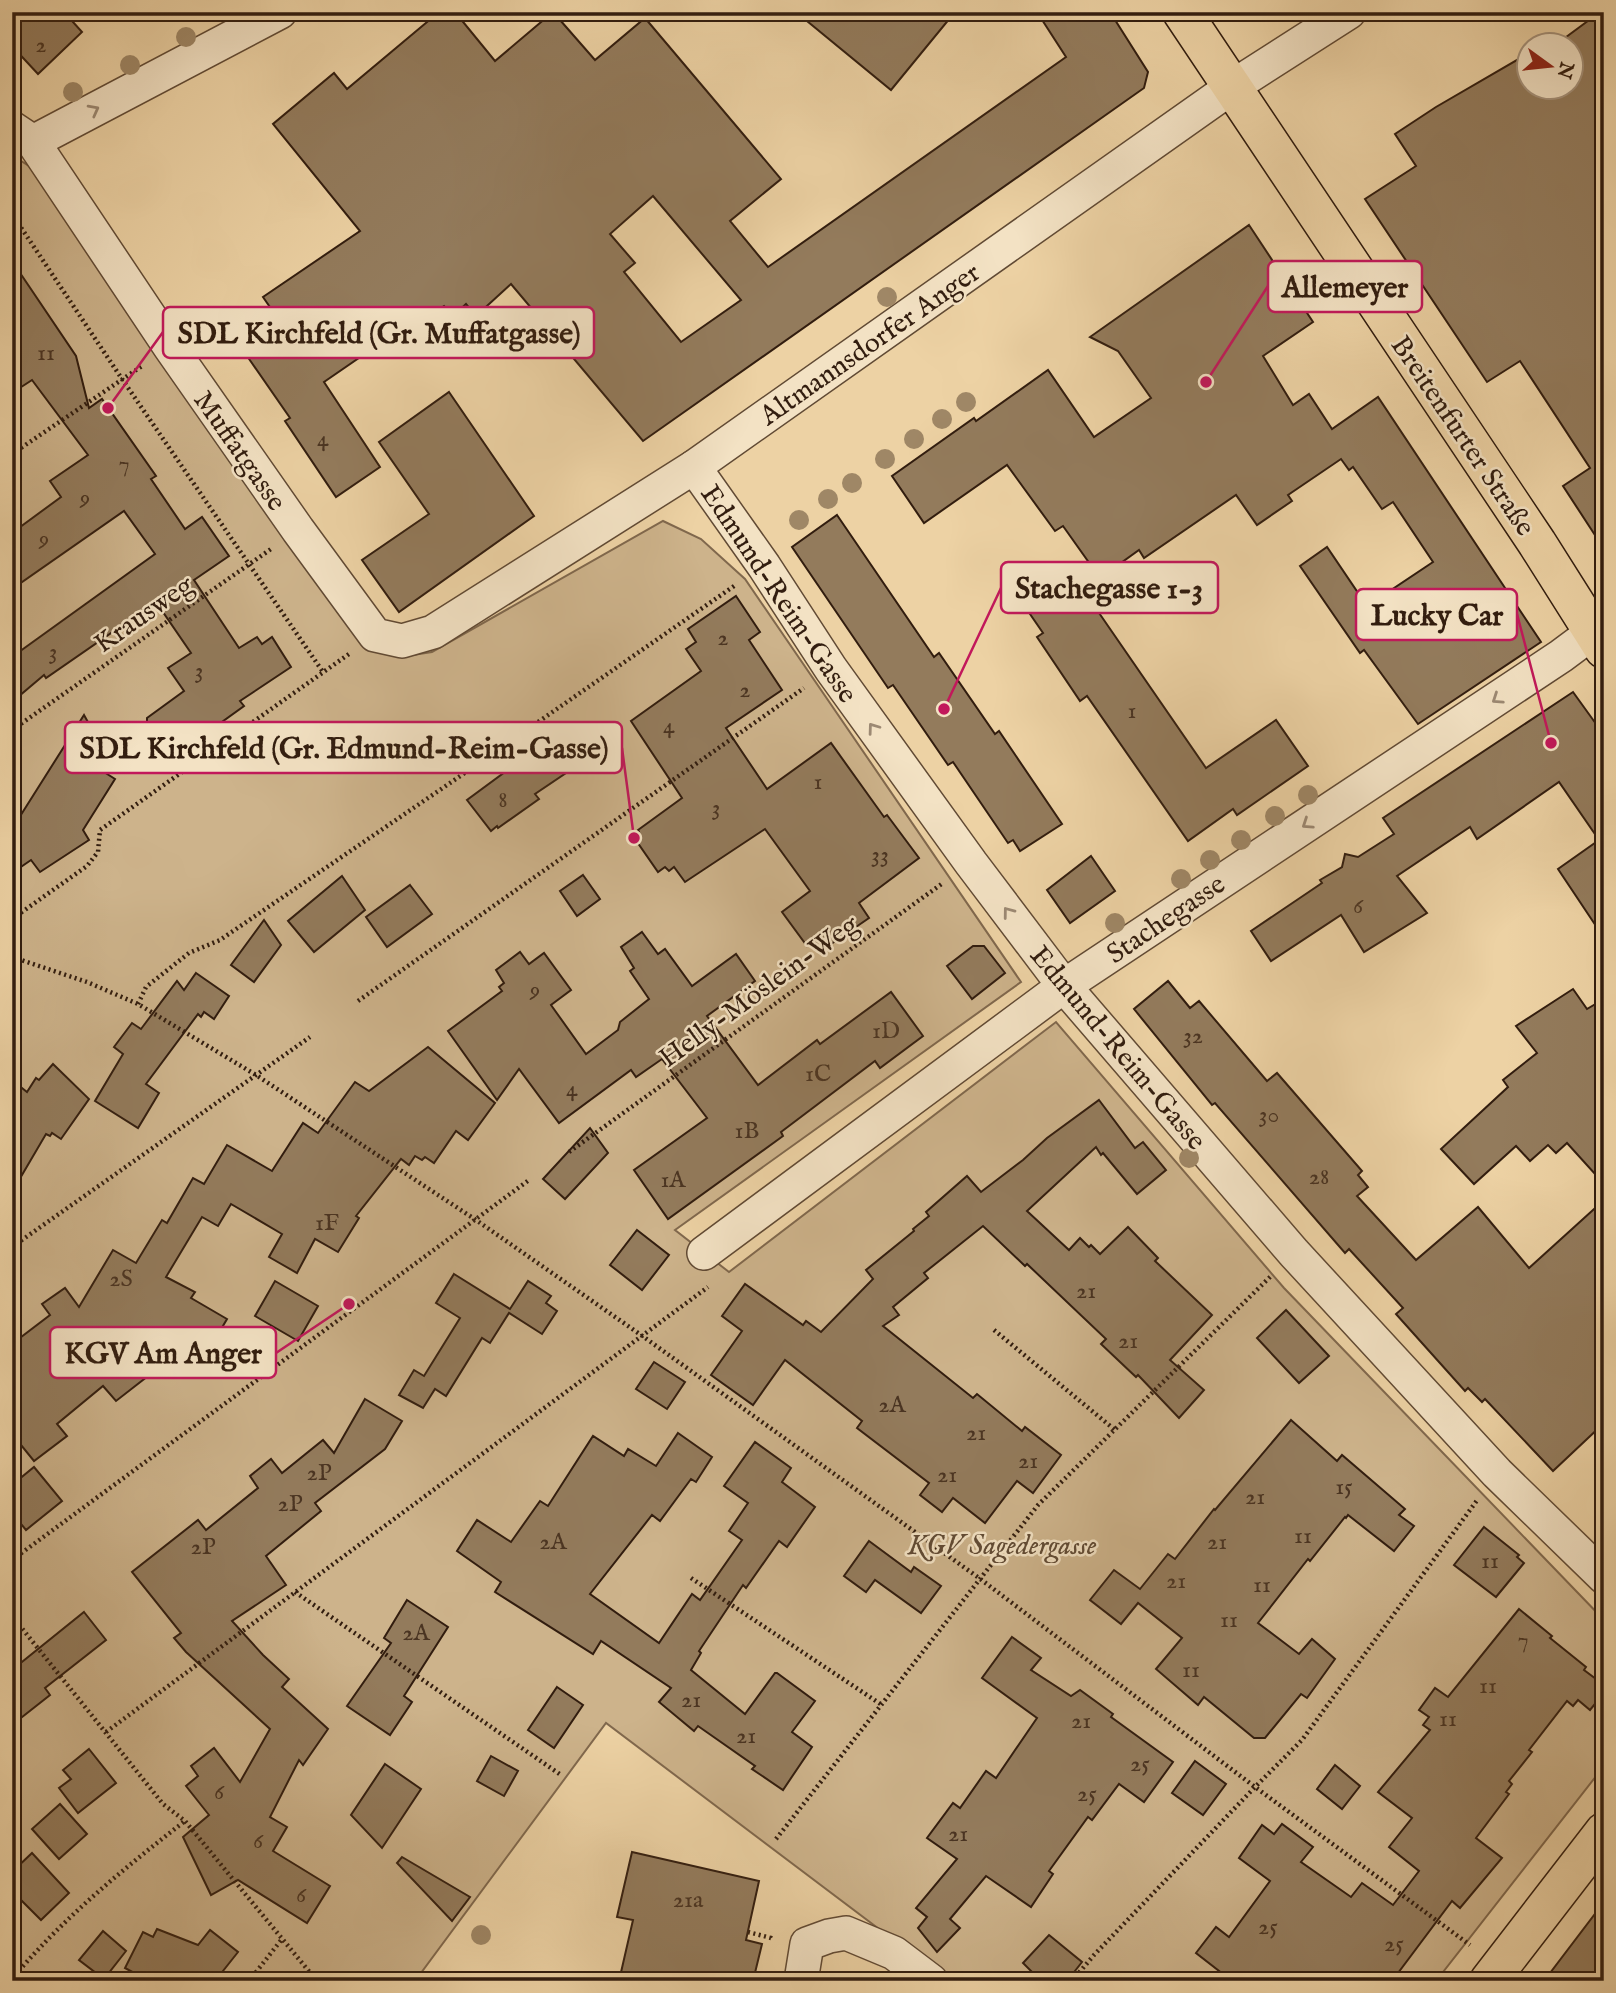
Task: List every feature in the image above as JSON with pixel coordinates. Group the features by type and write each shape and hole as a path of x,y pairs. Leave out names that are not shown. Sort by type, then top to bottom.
{"main road":[{"name":"Breitenfurter Straße","path":"1182,12 1600,635"},
{"path":"1494,1974 1604,1832"}],"street":[{"path":"23,135 280,12"},
{"name":"Altmannsdorfer Anger","path":"375,635 402,641 433,632 694,467 1231,87 1349,12"},
{"name":"Muffatgasse","path":"23,135 298,530 375,635"},
{"name":"Edmund-Reim-Gasse","path":"694,467 764,566 831,669 1063,986 1294,1253 1497,1473 1604,1577"},
{"name":"Stachegasse","path":"704,1253 1063,986 1561,656 1600,635"},
{"path":"801,1981 807,1944 846,1933 894,1953 931,1981"}],"path":[{"path":"12,214 323,672"},
{"path":"12,454 170,347"},
{"name":"Krausweg","path":"12,730 298,530"},
{"path":"502,747 764,566"},
{"path":"12,919 87,866 97,852 100,830 375,635"},
{"path":"358,1001 831,669"},
{"path":"138,1004 146,987 189,953 220,940 494,753"},
{"name":"Helly-Möslein-Weg","path":"569,1152 971,863"},
{"path":"12,957 88,982 138,1004 256,1074 476,1220 979,1578 1255,1787 1494,1974"},
{"path":"12,1247 310,1037"},
{"path":"12,1560 528,1180"},
{"path":"106,1732 641,1335 729,1273 704,1253"},
{"path":"776,1839 1038,1505 1294,1253"},
{"path":"994,1330 1115,1430"},
{"path":"1072,1981 1302,1740 1497,1473"},
{"path":"691,1578 882,1705"},
{"path":"295,1592 561,1775"},
{"path":"12,1616 163,1804 184,1821 317,1981"},
{"path":"12,1979 72,1916 184,1821"},
{"path":"249,1981 282,1939"}],"green space":[{"name":"KGV Sagedergasse","path":"12,155 38,172 369,644 400,657 432,652 663,521 701,539 745,579 1021,982 675,1230 729,1272 1056,1022 1284,1288 1604,1620 1604,1766 1436,1981 948,1981 606,1723 415,1981 12,1981"}],"building":[{"path":"31,12 64,12 82,32 38,74 12,46 12,30"},
{"path":"439,12 455,12 495,61 553,12 595,60 645,18 781,179 730,221 768,267 1066,57 1037,12 1110,12 1148,72 1144,88 643,441 511,284 476,316 466,304 453,316 444,306 407,332 404,327 324,382 380,467 336,497 285,421 290,418 245,353 283,326 263,297 360,231 273,124 334,73 347,89","holes":["653,196 741,300 681,342 624,272 635,263 610,234"]},
{"path":"796,12 955,12 891,90"},
{"path":"1600,12 1604,12 1604,549 1563,486 1590,468 1520,361 1487,382 1365,199 1416,166 1395,134 1514,62 1514,102 1584,102 1584,32 1573,32"},
{"path":"1249,225 1313,322 1263,356 1293,405 1309,394 1332,429 1378,397 1541,642 1418,724 1364,650 1360,653 1300,566 1327,547 1367,606 1433,562 1393,502 1382,509 1353,467 1349,470 1341,459 1288,495 1292,501 1257,525 1236,495 1144,558 1139,550 1100,578 1063,526 1055,531 1007,465 924,523 892,476 1048,370 1094,437 1151,398 1118,351 1090,337"},
{"path":"12,261 76,356 89,408 102,399 156,476 151,479 185,529 202,517 229,556 194,580 239,648 257,637 262,644 272,637 291,667 240,701 244,706 169,760 147,729 147,718 184,691 168,668 191,653 156,602 46,678 44,675 12,702 12,657 155,554 124,511 12,589 12,533 61,497 50,481 88,455 32,380 12,393"},
{"path":"449,392 534,516 399,612 362,560 429,514 379,442"},
{"path":"837,515 934,657 939,653 995,734 999,731 1062,824 1020,851 1013,840 1008,843 953,762 948,765 893,685 888,688 792,547"},
{"path":"1077,581 1206,768 1276,720 1308,766 1237,815 1233,809 1188,841 1087,696 1080,701 1037,637 1043,633 1030,614"},
{"path":"736,596 760,632 749,640 782,690 726,728 767,789 831,743 884,817 887,815 919,858 859,903 869,918 821,951 813,941 807,946 782,912 810,891 765,829 685,882 674,867 669,871 665,867 658,872 633,836 682,798 631,721 701,671 686,649 696,642 688,629"},
{"path":"1573,692 1604,735 1604,938 1558,869 1599,840 1559,782 1477,839 1470,827 1397,876 1427,913 1364,952 1341,915 1271,961 1251,931 1342,867 1345,854 1358,857 1394,834 1383,818"},
{"path":"84,715 105,753 90,763 115,779 83,830 89,840 40,872 31,860 12,873 12,829"},
{"path":"555,730 575,758 564,765 569,771 535,794 539,799 491,831 467,800 520,761 517,757"},
{"path":"1091,856 1115,891 1070,923 1047,890"},
{"path":"583,875 600,899 577,916 560,891"},
{"path":"342,876 365,910 314,952 288,921"},
{"path":"410,885 432,914 387,947 366,917"},
{"path":"264,920 281,945 254,982 231,965"},
{"path":"642,932 658,954 665,949 692,986 736,954 755,981 707,1016 758,1085 817,1040 820,1044 891,992 923,1036 880,1068 875,1061 781,1132 783,1136 668,1219 634,1170 707,1118 662,1059 636,1077 631,1070 559,1123 519,1069 497,1100 448,1031 502,991 499,987 504,983 496,970 520,952 529,964 544,953 571,990 551,1005 586,1054 618,1030 620,1022 649,999 630,971 634,968 621,947"},
{"path":"973,946 984,946 1005,973 972,999 947,966"},
{"path":"196,973 229,996 214,1019 204,1012 201,1017 198,1014 146,1084 159,1093 138,1128 95,1101 123,1054 114,1047 132,1023 141,1029 177,981 184,990"},
{"path":"1168,981 1190,1008 1199,1001 1267,1081 1277,1073 1362,1171 1358,1175 1368,1187 1357,1196 1416,1260 1478,1207 1529,1268 1604,1200 1604,1423 1553,1471 1485,1399 1482,1402 1468,1388 1465,1391 1396,1314 1403,1308 1349,1249 1345,1253 1215,1103 1212,1105 1134,1009"},
{"path":"1573,989 1587,1009 1604,999 1604,1184 1567,1143 1556,1153 1548,1145 1530,1161 1516,1146 1474,1184 1441,1149 1508,1087 1503,1080 1537,1053 1516,1026"},
{"path":"428,1047 495,1103 468,1140 456,1131 434,1163 425,1157 422,1160 415,1156 409,1165 401,1159 356,1216 359,1218 338,1252 315,1239 297,1273 269,1257 282,1234 231,1204 218,1226 202,1217 166,1277 195,1292 191,1298 227,1319 210,1348 188,1335 143,1369 148,1376 116,1401 103,1386 57,1424 67,1436 34,1461 12,1434 12,1344 50,1315 42,1304 65,1288 79,1307 113,1250 136,1263 162,1220 167,1223 193,1178 204,1184 227,1145 272,1171 303,1123 318,1133 355,1082 369,1091"},
{"path":"53,1064 89,1099 61,1139 52,1133 50,1136 46,1134 12,1192 12,1080 27,1092 36,1078 39,1080"},
{"path":"1099,1100 1135,1148 1143,1142 1166,1170 1137,1194 1096,1147 1027,1211 1069,1250 1080,1238 1100,1254 1128,1227 1158,1258 1155,1261 1212,1315 1170,1360 1204,1390 1179,1418 1138,1375 1136,1377 1101,1344 1106,1339 983,1226 924,1273 928,1278 893,1307 899,1315 883,1326 973,1398 977,1394 1022,1431 1025,1427 1061,1455 1033,1493 1017,1481 985,1523 953,1498 942,1512 920,1495 929,1483 857,1428 862,1421 785,1360 753,1405 711,1375 742,1331 722,1316 745,1284 803,1325 806,1321 821,1332 873,1279 866,1270 914,1231 913,1229 929,1216 926,1212 967,1176 981,1192"},
{"path":"590,1128 608,1153 565,1199 543,1179"},
{"path":"637,1230 669,1255 642,1290 610,1265"},
{"path":"454,1274 510,1309 528,1281 551,1296 546,1303 557,1311 542,1334 509,1313 490,1343 482,1338 446,1396 435,1389 423,1408 399,1395 414,1370 424,1376 460,1318 436,1303"},
{"path":"275,1281 318,1306 298,1341 255,1316"},
{"path":"1286,1310 1329,1356 1299,1383 1257,1338"},
{"path":"654,1362 685,1382 667,1409 636,1389"},
{"path":"365,1399 402,1421 385,1449 315,1503 321,1511 266,1556 286,1585 232,1621 289,1679 282,1687 328,1729 303,1765 299,1760 270,1817 287,1827 273,1851 330,1886 307,1923 238,1880 211,1895 183,1837 209,1815 186,1786 198,1776 191,1766 214,1748 240,1782 270,1729 186,1652 174,1638 181,1633 132,1572 198,1520 206,1530 258,1488 250,1476 271,1459 282,1473 323,1440 334,1453"},
{"path":"1291,1420 1337,1461 1342,1455 1405,1509 1399,1515 1414,1526 1394,1551 1348,1515 1310,1561 1308,1559 1258,1623 1299,1654 1312,1639 1335,1659 1307,1698 1301,1694 1265,1738 1254,1738 1204,1697 1198,1705 1156,1669 1182,1638 1138,1603 1121,1624 1090,1600 1114,1570 1140,1589 1168,1554 1175,1559"},
{"path":"678,1433 712,1457 696,1482 691,1479 660,1521 652,1515 590,1594 659,1643 692,1594 700,1600 742,1540 729,1531 748,1503 724,1486 755,1442 791,1468 782,1482 815,1507 787,1547 779,1541 746,1588 743,1585 699,1651 701,1653 691,1670 745,1714 775,1673 815,1701 792,1732 812,1747 783,1790 752,1769 755,1766 698,1726 694,1731 659,1702 671,1688 601,1641 593,1654 495,1592 501,1582 457,1551 477,1520 511,1542 540,1501 548,1506 593,1436 624,1456 628,1449 656,1466"},
{"path":"34,1467 62,1501 26,1530 12,1513 12,1485"},
{"path":"1484,1527 1519,1555 1517,1557 1524,1563 1496,1597 1454,1565"},
{"path":"869,1541 911,1572 914,1567 941,1586 921,1613 875,1580 866,1592 844,1576"},
{"path":"407,1600 448,1627 404,1696 412,1702 390,1735 347,1706 391,1643 384,1638"},
{"path":"1519,1609 1586,1667 1584,1670 1604,1685 1604,1693 1590,1710 1578,1700 1573,1706 1567,1701 1529,1750 1532,1752 1509,1781 1512,1784 1506,1792 1509,1794 1476,1838 1502,1858 1460,1908 1452,1901 1392,1981 1232,1981 1196,1953 1216,1927 1229,1937 1270,1881 1239,1858 1262,1825 1274,1834 1282,1824 1313,1847 1301,1862 1351,1897 1362,1883 1393,1905 1419,1871 1389,1847 1412,1818 1378,1792 1430,1730 1423,1725 1429,1717 1419,1710 1435,1688 1448,1697"},
{"path":"84,1612 106,1640 45,1688 50,1695 12,1725 12,1670"},
{"path":"1012,1637 1041,1658 1031,1670 1071,1696 1080,1690 1113,1714 1111,1717 1173,1762 1144,1802 1119,1784 1092,1820 1088,1817 1049,1871 1053,1874 1031,1907 986,1876 950,1919 960,1928 937,1952 918,1928 927,1917 916,1908 957,1859 927,1838 953,1803 960,1808 986,1771 996,1778 1037,1718 982,1678"},
{"path":"557,1687 583,1705 554,1748 528,1730"},
{"path":"89,1749 116,1783 78,1813 59,1788 71,1779 63,1770"},
{"path":"491,1756 518,1771 504,1796 477,1781"},
{"path":"1195,1761 1226,1784 1203,1815 1172,1793"},
{"path":"385,1764 421,1789 382,1848 351,1815"},
{"path":"1335,1765 1360,1786 1342,1809 1317,1789"},
{"path":"60,1804 87,1834 59,1859 32,1829"},
{"path":"632,1852 759,1881 746,1940 762,1944 753,1981 619,1981 633,1920 617,1917"},
{"path":"32,1853 69,1893 41,1920 12,1891 12,1872"},
{"path":"402,1857 470,1897 452,1921 397,1863"},
{"path":"1604,1902 1604,1960 1588,1981 1544,1981"},
{"path":"157,1929 198,1945 210,1930 238,1952 215,1981 149,1981 125,1968 143,1932 153,1937"},
{"path":"103,1931 126,1951 104,1979 79,1960"},
{"path":"1049,1935 1082,1962 1067,1981 1041,1981 1023,1963"}],"place":[{"name":"Allemeyer","path":"1206,382"},
{"name":"SDL Kirchfeld (Gr. Muffatgasse)","path":"108,408"},
{"name":"Stachegasse 1-3","path":"944,709"},
{"name":"Lucky Car","path":"1551,743"},
{"name":"SDL Kirchfeld (Gr. Edmund-Reim-Gasse)","path":"634,838"},
{"name":"KGV Am Anger","path":"349,1304"}]}
